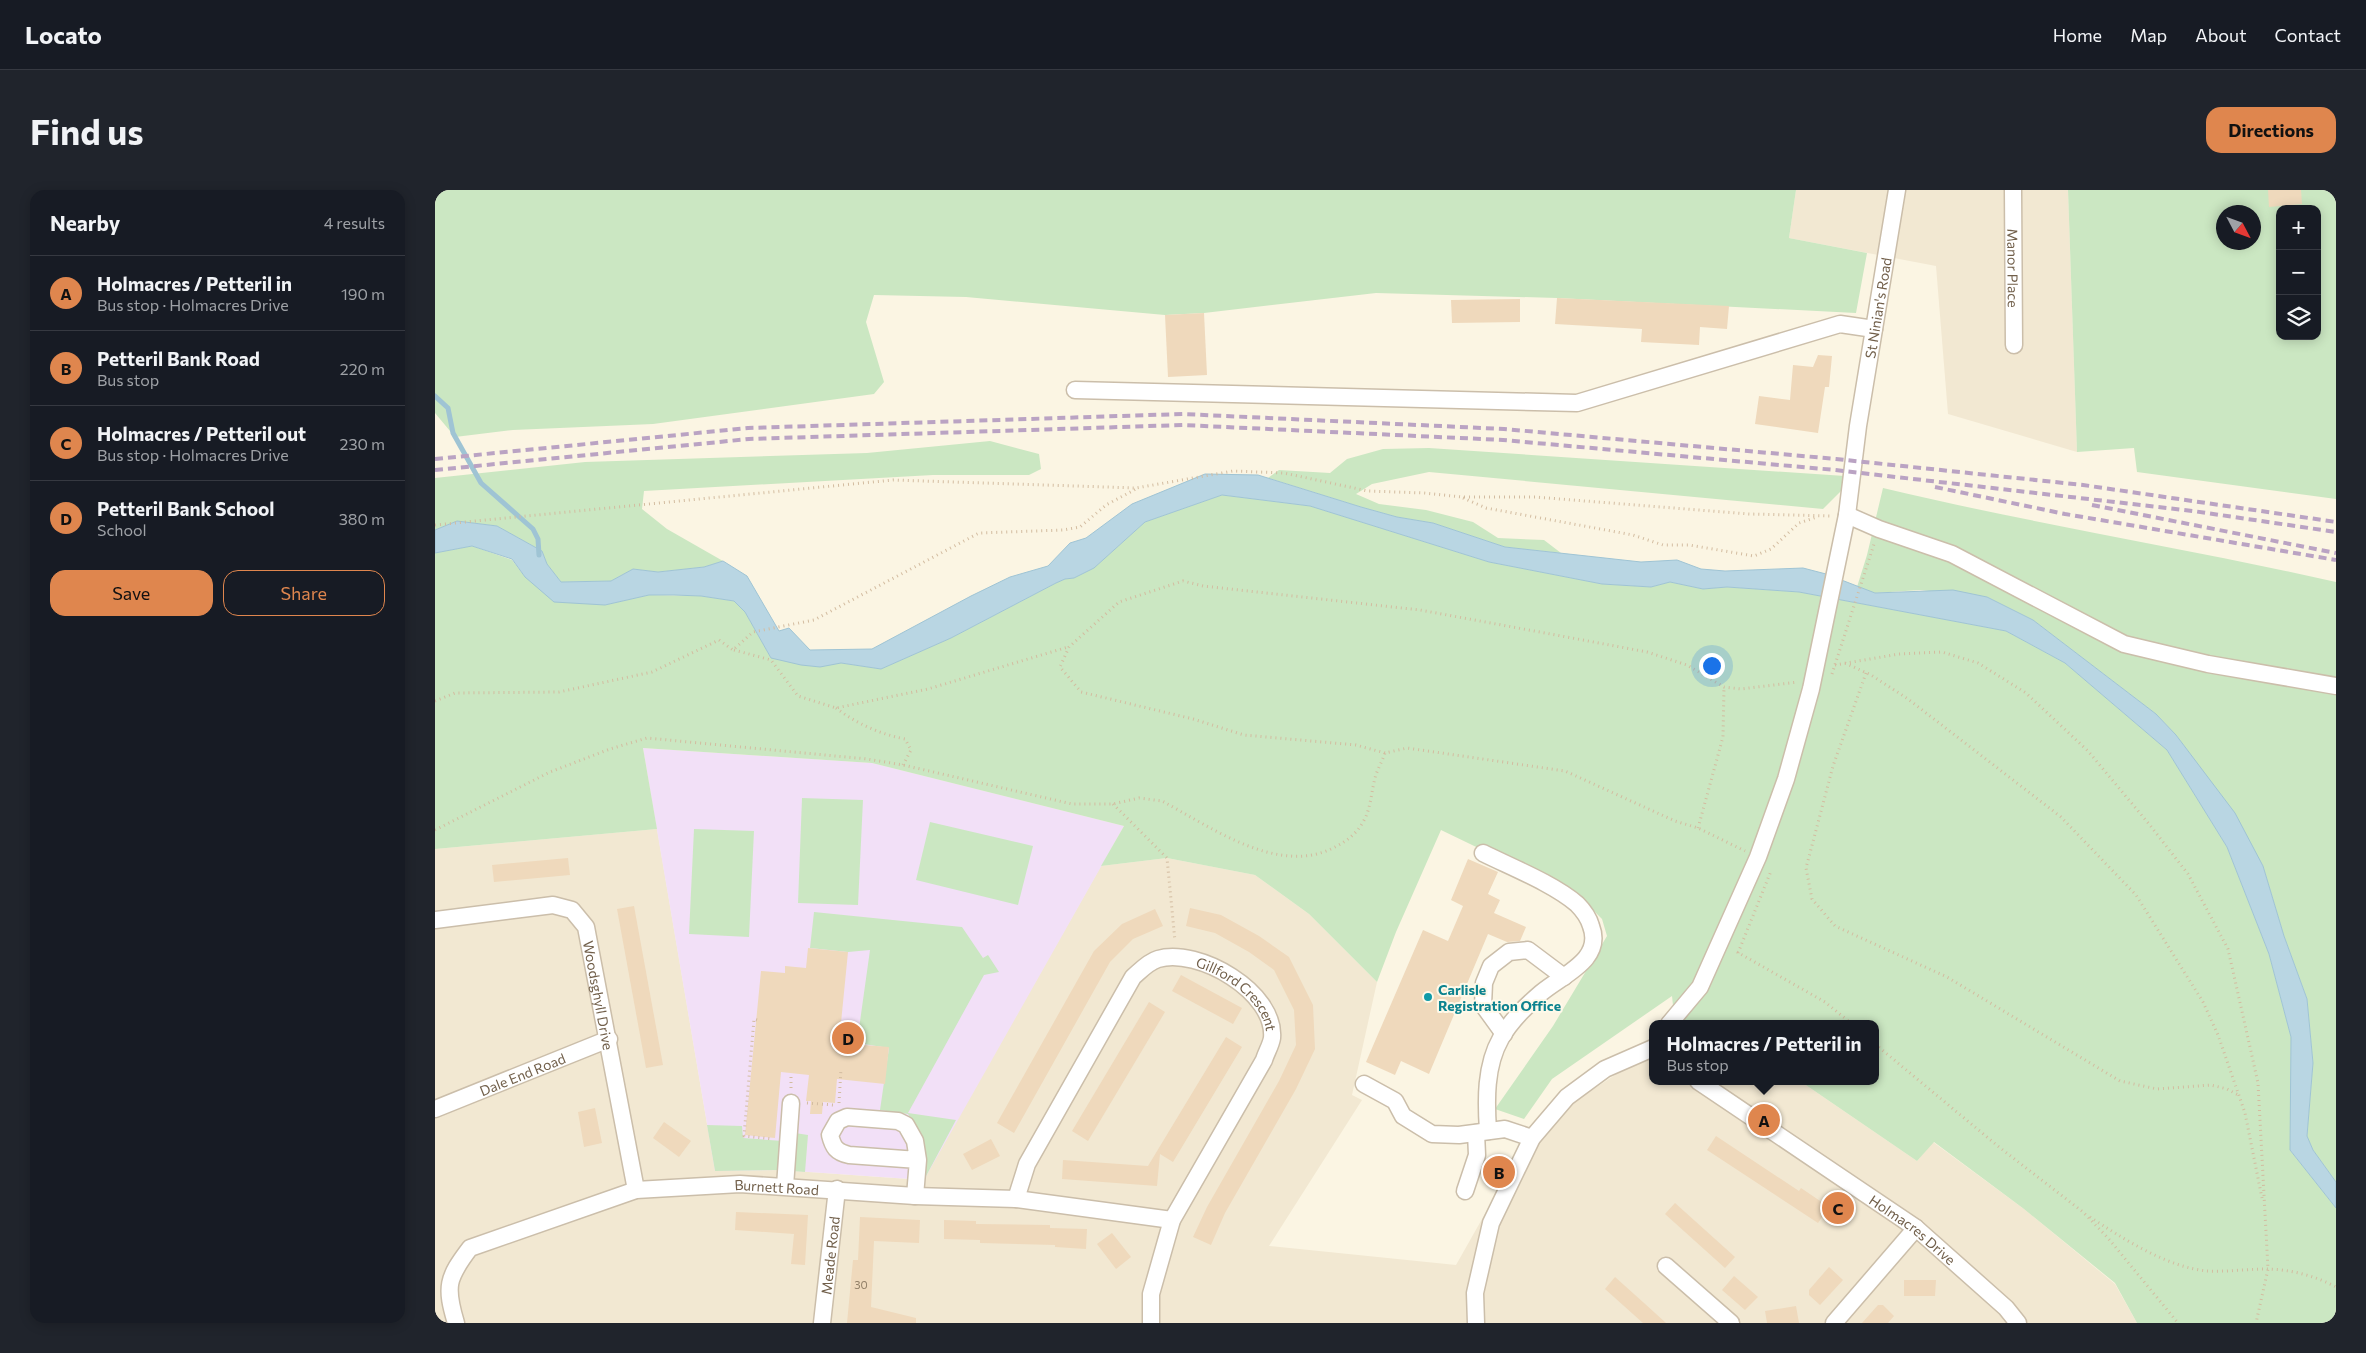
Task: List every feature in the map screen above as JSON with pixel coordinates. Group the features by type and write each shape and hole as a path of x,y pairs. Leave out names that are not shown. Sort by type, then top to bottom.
{"street":[{"name":"St Ninian's Road","path":"1672,1020 1700,987 1758,857 1786,779 1813,680 1847,515 1858,426 1897,190"},
{"name":"Manor Place","path":"2013,190 2014,345"},
{"path":"1075,390 1577,403 1840,324 1874,329"},
{"path":"1847,515 1879,529 1952,554 2124,644 2208,664 2336,686"},
{"path":"1465,1191 1477,1155 1482,1132 1485,1095 1493,1062 1504,1034 1514,1018 1543,992 1577,968 1591,951 1595,937 1590,921 1578,905 1563,894 1483,853"},
{"name":"Woodsghyll Drive","path":"435,920 553,905 572,910 586,927 636,1190"},
{"path":"1504,1034 1483,1004 1484,983 1491,966 1509,952 1528,950 1564,977"},
{"name":"Gillford Crescent","path":"1016,1199 1027,1164 1133,977 1157,960 1176,957 1206,963 1250,990 1262,1002 1272,1038 1264,1060 1172,1220 1151,1294 1151,1323"},
{"name":"Dale End Road","path":"435,1109 609,1040"},
{"path":"1476,1323 1475,1293 1491,1223 1532,1138 1567,1097 1605,1069 1649,1051"},
{"path":"1365,1084 1395,1101 1403,1116 1432,1134 1459,1135 1505,1129 1532,1138"},
{"name":"Holmacres Drive","path":"1704,1085 1916,1228 2006,1308 2018,1323"},
{"path":"785,1186 791,1103"},
{"path":"915,1196 918,1160 912,1133 907,1125 898,1121 847,1117 838,1121 830,1134 833,1145 839,1152 849,1155 918,1160"},
{"name":"Burnett Road","path":"456,1323 448,1298 453,1271 470,1248 636,1190 740,1184 785,1186 915,1196 1016,1199 1172,1220"},
{"name":"Meade Road","path":"822,1323 837,1189"},
{"path":"1834,1323 1916,1228"},
{"path":"1666,1266 1731,1323"}],"path":[{"path":"435,525 893,480 1136,488 1233,471 1285,474 1368,491 1424,493 1462,497 1535,497 1749,514 1847,515"},
{"path":"733,650 739,647 753,632 814,620 979,533 1063,530 1080,526 1107,505 1136,488"},
{"path":"1462,497 1486,508 1633,535 1663,545 1689,545 1754,556 1771,548 1799,523 1820,516"},
{"path":"1758,857 1698,828 1675,821 1565,770 1407,748 1385,753 1356,745 1244,735 1193,719 1081,692 1060,667 1069,647 1119,602 1183,581 1203,586 1420,610 1647,652 1679,663 1724,687 1741,689 1813,680"},
{"path":"435,700 455,693 559,692 652,672 719,640 733,650 771,660 798,696 836,708 850,719 887,735 905,739 911,750 903,765"},
{"path":"836,708 928,689 1069,647"},
{"path":"1835,664 1899,654 1942,652 1978,663 2026,693 2088,751 2160,838 2187,874 2228,949 2258,1083 2268,1269 2256,1323"},
{"path":"1844,663 1866,673 1908,699 2061,817 2136,895 2203,1002 2229,1062 2245,1113 2264,1208"},
{"path":"1866,673 1833,766 1806,868 1812,899 1835,926 1947,977 2120,1081 2157,1089 2211,1085 2227,1089 2239,1096"},
{"path":"1698,828 1723,737 1724,687"},
{"path":"435,830 550,772 610,748 647,738 843,756 903,765 1072,804 1113,804 1139,798 1153,799 1162,801 1248,847 1274,854 1315,855 1350,839 1364,822 1371,801 1375,778 1385,753"},
{"path":"1113,804 1167,858 1176,957"},
{"path":"1720,945 1825,1002 1846,1020"},
{"path":"757,1020 754,1019 744,1136 788,1140"},
{"path":"1879,1047 1999,1147 2083,1212 2129,1242 2168,1260 2191,1268 2208,1271 2268,1269 2322,1279 2336,1287"},
{"path":"791,1103 839,1106 841,1069"},
{"path":"2083,1212 2108,1238 2178,1323"}],"shaded area":[{"path":"1796,190 2068,190 2077,452 1948,414 1936,266 1789,238"},
{"path":"643,748 872,763 1124,826 924,1180 780,1170 715,1171"},
{"path":"657,829 715,1171 780,1170 923,1180 1101,866 1167,858 1255,875 1309,914 1377,982 1352,1095 1362,1100 1269,1246 1456,1265 1533,1129 1649,1053 1649,1085 1806,1085 1917,1161 1933,1142 2024,1209 2115,1284 2137,1323 435,1323 435,849"}],"green space":[{"path":"435,190 1796,190 1789,238 1867,253 1856,313 1557,298 1376,293 1204,313 1165,315 966,297 874,295 866,322 884,382 874,394 653,424 513,430 455,437 435,413"},
{"path":"2068,190 2336,190 2336,499 2137,472 2134,448 2077,452"},
{"path":"990,441 1039,454 1041,469 1029,475 933,475 644,491 642,509 667,529 723,561 704,567 658,572 633,569 611,581 561,582 547,564 542,551 497,526 457,521 435,530 435,478 585,462 867,453"},
{"path":"1429,448 1845,476 1843,489 1823,509 1429,472 1372,484 1356,494 1379,504 1426,510 1473,522 1498,538 1544,540 1561,553 1505,547 1433,523 1397,517 1268,478 1279,470 1330,473 1347,459 1383,449"},
{"path":"1883,488 1996,513 2336,582 2336,1182 2313,1150 2307,1136 2313,1063 2307,999 2284,936 2263,866 2204,773 2176,735 2156,714 2033,620 1987,597 1920,590 1875,593 1857,587 1867,555"},
{"path":"1222,495 1310,506 1489,562 1602,584 1651,587 1670,582 1703,589 1727,587 1799,592 2006,631 2065,663 2167,750 2227,847 2269,954 2291,1037 2290,1150 2336,1208 2336,1323 2137,1323 2115,1283 2024,1209 1934,1142 1917,1161 1806,1085 1879,1085 1879,1020 1675,1020 1672,996 1552,1079 1524,1119 1495,1109 1553,1026 1607,936 1602,919 1580,897 1441,830 1396,932 1377,982 1309,914 1255,875 1167,858 1101,866 1124,826 872,763 643,748 657,829 435,849 435,553 472,546 512,560 525,577 605,605 649,595 701,596 734,601 745,612 771,658 841,663 881,669 951,638 1056,583 1074,578 1094,568 1145,522"},
{"path":"802,798 863,800 858,905 798,903"},
{"path":"930,822 1033,846 1018,905 916,880"},
{"path":"694,829 754,831 749,937 689,934"},
{"path":"814,912 962,927 983,958 988,955 999,972 984,975 908,1113 956,1120 924,1180 927,1159 917,1128 908,1114 880,1110 889,1048 857,1043 870,950 848,952 810,948"},
{"path":"707,1125 742,1126 743,1138 783,1141 780,1170 715,1171"},
{"path":"795,1133 808,1135 805,1172 792,1171"}],"water":[{"path":"1205,474 1258,475 1397,517 1433,523 1505,547 1641,562 1677,560 1701,569 1725,571 1803,568 1826,574 1875,593 1953,590 1987,597 2033,620 2156,714 2176,735 2235,813 2263,866 2284,936 2307,999 2313,1063 2307,1136 2313,1150 2336,1182 2336,1208 2290,1150 2291,1037 2269,954 2227,847 2167,750 2065,663 2006,631 1799,592 1727,587 1703,589 1670,582 1651,587 1602,584 1489,562 1310,506 1222,495 1145,522 1094,568 1074,578 1056,583 951,638 881,669 841,663 820,667 771,658 745,612 734,601 701,596 649,595 605,605 554,602 525,577 512,559 472,546 435,553 435,530 457,521 497,526 542,551 547,564 561,582 611,581 633,569 658,572 704,567 723,561 747,576 779,631 789,628 810,650 872,649 1010,577 1048,566 1070,543 1086,538 1132,504"}],"building":[{"path":"2268,190 2301,190 2302,204 2269,207"},
{"path":"1557,298 1729,306 1727,329 1700,327 1699,345 1641,342 1642,329 1555,324"},
{"path":"1520,299 1520,322 1452,323 1451,300"},
{"path":"1204,313 1207,375 1168,377 1165,315"},
{"path":"1818,355 1832,356 1829,387 1825,387 1818,433 1755,424 1759,396 1790,400 1793,365 1813,367"},
{"path":"568,858 570,875 494,882 492,865"},
{"name":"Carlisle Registration Office","path":"1468,859 1498,872 1488,894 1500,900 1494,913 1526,927 1520,941 1507,942 1488,934 1429,1074 1401,1061 1395,1075 1366,1062 1423,930 1448,941 1463,906 1451,900"},
{"path":"634,906 663,1065 646,1068 617,909"},
{"path":"1190,908 1221,915 1259,936 1289,957 1313,1005 1315,1049 1296,1089 1225,1213 1211,1245 1193,1237 1207,1207 1279,1081 1296,1045 1294,1010 1274,970 1249,952 1215,933 1186,926"},
{"path":"1155,909 1163,926 1133,939 1110,962 1014,1133 997,1123 1094,951 1122,924"},
{"path":"808,948 848,952 839,1043 889,1047 885,1084 837,1079 835,1103 823,1102 822,1114 810,1114 811,1101 806,1101 809,1075 781,1072 775,1138 745,1135 761,971 785,973 785,966 806,968"},
{"path":"1181,975 1242,1008 1233,1024 1172,991"},
{"path":"1149,1002 1165,1012 1088,1141 1072,1131"},
{"path":"1226,1037 1242,1047 1173,1162 1160,1154 1157,1186 1062,1179 1063,1160 1148,1166"},
{"path":"595,1108 602,1143 584,1147 578,1112"},
{"path":"664,1122 691,1141 679,1157 653,1138"},
{"path":"1716,1136 1799,1191 1801,1188 1829,1207 1818,1223 1707,1150"},
{"path":"991,1139 1000,1156 972,1170 963,1154"},
{"path":"1675,1203 1735,1257 1725,1268 1665,1214"},
{"path":"736,1212 808,1215 805,1265 791,1264 794,1234 735,1230"},
{"path":"860,1217 920,1220 919,1243 874,1241 871,1307 916,1318 916,1323 847,1323 853,1260 858,1260"},
{"path":"944,1220 976,1221 976,1224 1050,1225 1050,1228 1087,1229 1086,1249 1055,1247 1055,1245 980,1243 980,1240 944,1239"},
{"path":"1112,1233 1131,1257 1116,1269 1097,1244"},
{"path":"1829,1267 1843,1280 1820,1305 1809,1295 1809,1290"},
{"path":"1734,1276 1758,1297 1745,1310 1722,1290"},
{"path":"1615,1277 1666,1323 1643,1323 1605,1289"},
{"path":"1904,1280 1936,1280 1935,1296 1904,1296"},
{"path":"1878,1305 1883,1305 1894,1316 1888,1323 1862,1323"},
{"path":"1796,1306 1799,1323 1767,1323 1765,1311"}],"waterway":[{"path":"435,396 448,408 453,433 481,483 533,529 538,539 539,555"}],"railway":[{"path":"435,459 748,428 1183,414 1504,429 1836,459 2083,485 2336,522"},
{"path":"435,470 749,439 1183,425 1503,440 1835,470 2193,511 2336,532"},
{"path":"1935,487 2065,514 2336,560"},
{"path":"2092,505 2336,553"}],"place":[{"name":"Carlisle Registration Office","path":"1428,997"},
{"name":"Petteril Bank School","path":"848,1038"},
{"name":"Holmacres / Petteril in","path":"1764,1120"},
{"name":"Petteril Bank Road","path":"1499,1172"},
{"name":"Holmacres / Petteril out","path":"1838,1208"}]}
